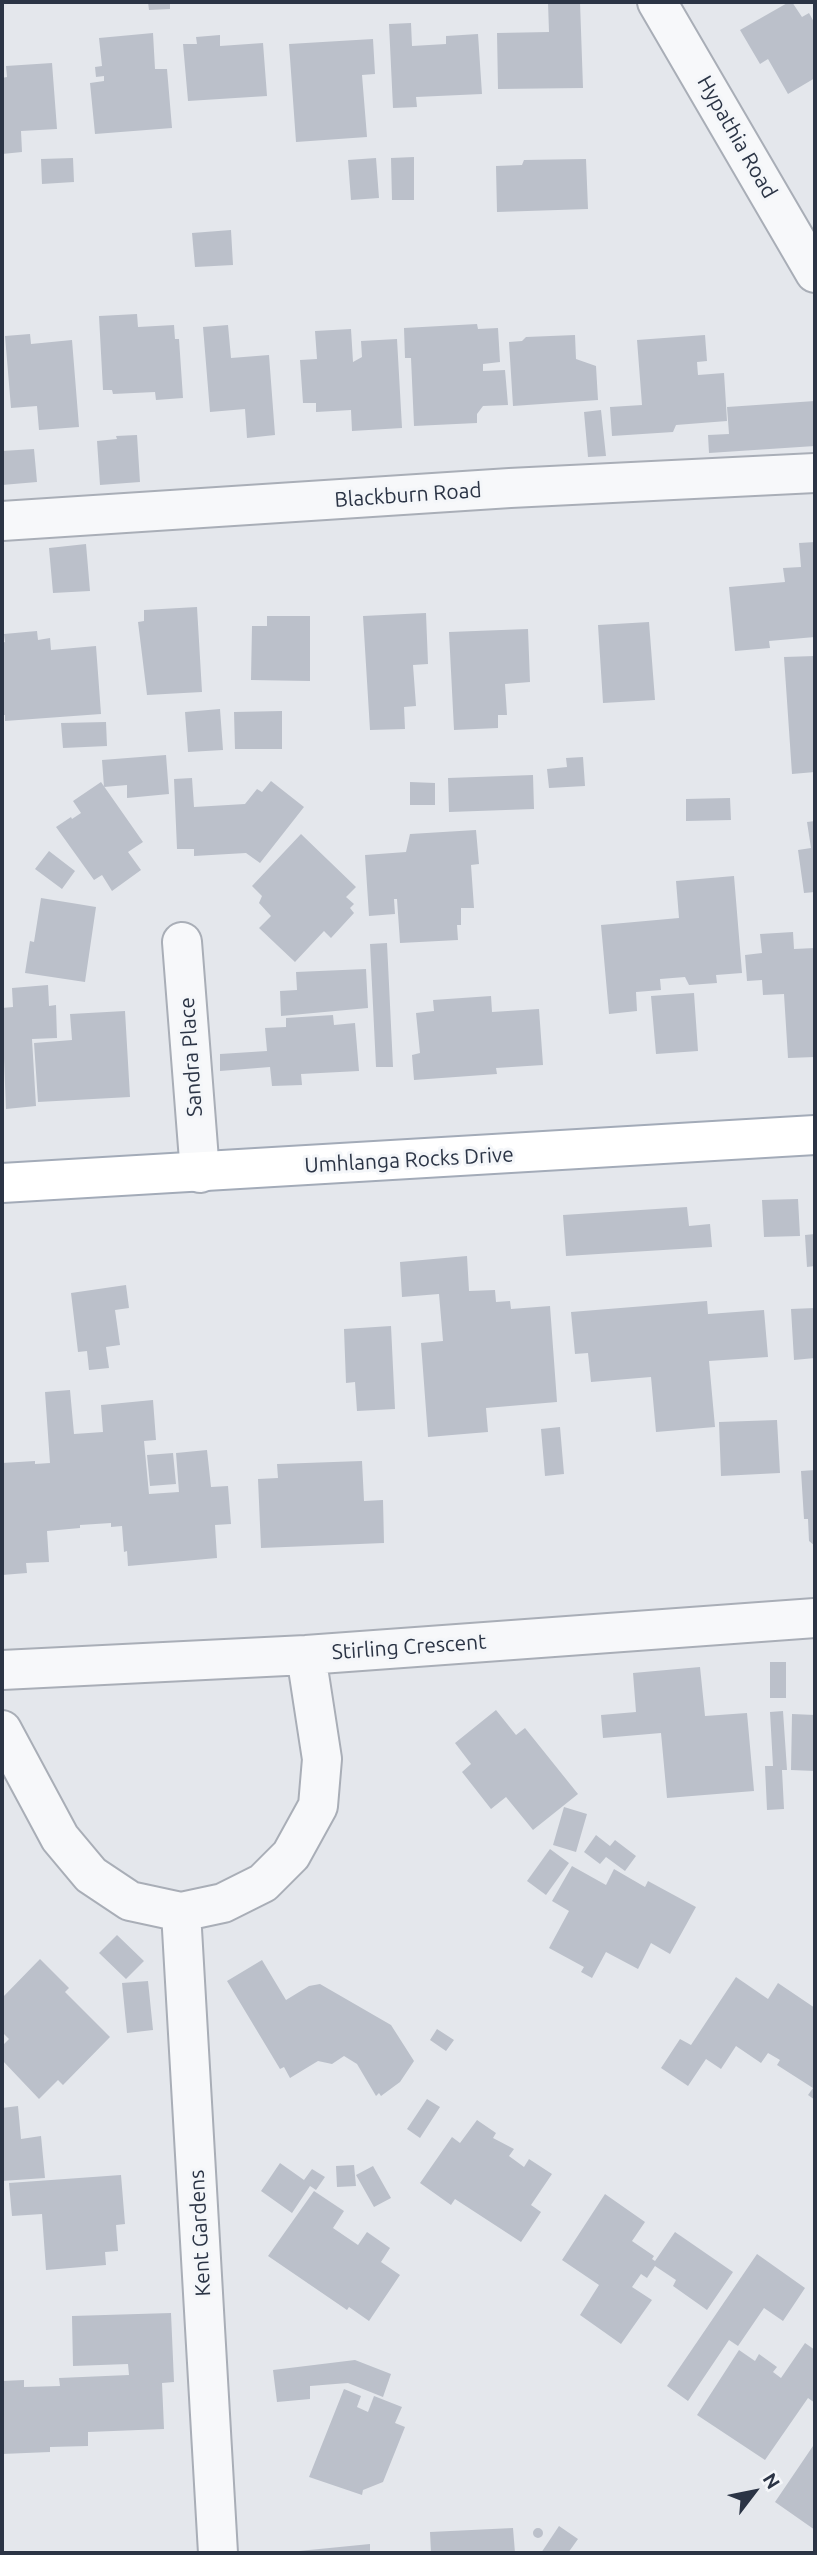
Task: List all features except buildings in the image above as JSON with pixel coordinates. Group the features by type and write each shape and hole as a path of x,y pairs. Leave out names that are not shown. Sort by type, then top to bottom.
{"main road":[{"name":"Umhlanga Rocks Drive","path":"2,1184 815,1136"}],"street":[{"name":"Hypathia Road","path":"657,2 815,273"},
{"name":"Blackburn Road","path":"2,521 510,488 815,473"},
{"name":"Sandra Place","path":"182,942 200,1173"},
{"name":"Stirling Crescent","path":"2,1670 306,1655 815,1618"},
{"path":"2,1730 60,1838 91,1875 130,1901 181,1912 223,1903 263,1883 291,1855 318,1806 322,1759 306,1655"},
{"name":"Kent Gardens","path":"181,1912 218,2553"}]}
